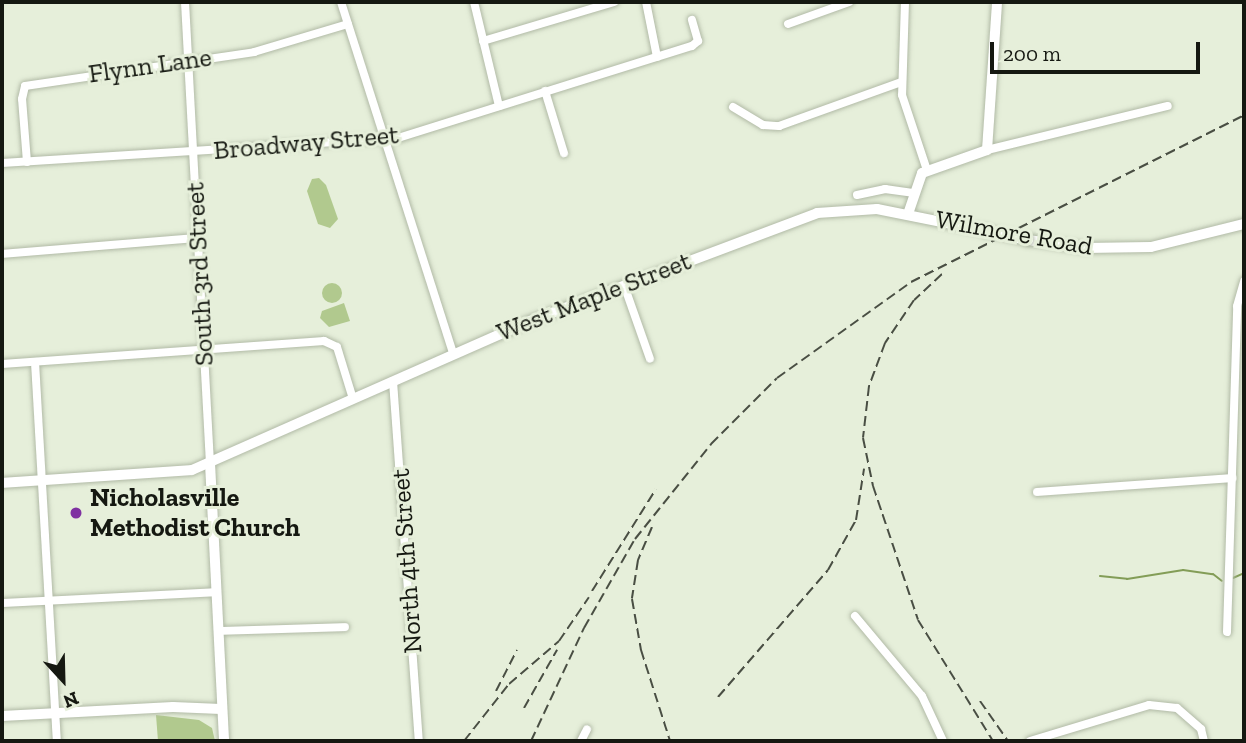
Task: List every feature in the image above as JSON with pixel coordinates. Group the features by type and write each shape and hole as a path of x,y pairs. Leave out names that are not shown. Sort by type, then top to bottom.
{"main road":[{"path":"908,214 919,177 927,170 987,150 997,2"},
{"name":"West Maple Street","path":"2,482 181,471 210,463 453,354 624,285 817,213 862,208 908,214"},
{"name":"Wilmore Road","path":"908,214 1028,240 1085,248 1151,247 1244,224"},
{"path":"210,463 224,741"},
{"path":"2,716 221,709"}],"street":[{"name":"South 3rd Street","path":"184,2 210,463"},
{"path":"341,2 453,354"},
{"path":"474,2 499,106"},
{"path":"484,41 614,2"},
{"path":"646,2 657,57"},
{"path":"789,24 849,2"},
{"path":"905,2 901,82 905,109 927,170"},
{"name":"Broadway Street","path":"2,163 385,140 657,57 698,41 692,20"},
{"name":"Flynn Lane","path":"26,162 22,99 25,86 288,45 348,24"},
{"path":"733,107 763,125 779,126 901,82"},
{"path":"545,91 564,152"},
{"path":"987,150 1168,106"},
{"path":"857,195 885,189 913,193"},
{"path":"2,254 198,238"},
{"path":"1227,632 1237,306 1244,281"},
{"path":"624,285 650,359"},
{"path":"2,365 332,343 341,355 353,399"},
{"path":"35,362 57,741"},
{"name":"North 4th Street","path":"393,381 419,741"},
{"path":"1233,435 1244,437"},
{"path":"1037,492 1231,478"},
{"path":"2,603 216,592"},
{"path":"855,616 927,703 943,741"},
{"path":"218,631 345,626"},
{"path":"1030,741 1149,705 1177,708 1200,729 1204,741"},
{"path":"581,741 587,729"}],"green space":[{"path":"319,178 326,185 338,219 330,228 318,224 307,191 312,179"},
{"path":"328,283 336,283 342,293 336,303 328,303 322,297 322,289"},
{"path":"344,303 350,321 329,327 320,318 322,311"},
{"path":"156,715 199,720 212,728 215,741 158,741"}],"waterway":[{"path":"1100,576 1127,579 1183,570 1213,574 1222,581"},
{"path":"1233,578 1244,573"}],"railway":[{"path":"531,741 584,628 635,539 711,444 777,378 911,282 1244,115"},
{"path":"942,274 914,300 885,343 869,386 863,438 873,486 918,620 993,741"},
{"path":"718,697 828,570 856,520 864,469"},
{"path":"592,591 656,489"},
{"path":"652,527 638,560 632,599 641,650 670,741"},
{"path":"464,741 509,684 559,641 589,597"},
{"path":"496,691 517,650"},
{"path":"524,708 557,650"},
{"path":"980,701 1008,741"}],"place":[{"name":"Nicholasville Methodist Church","path":"76,513"}]}
